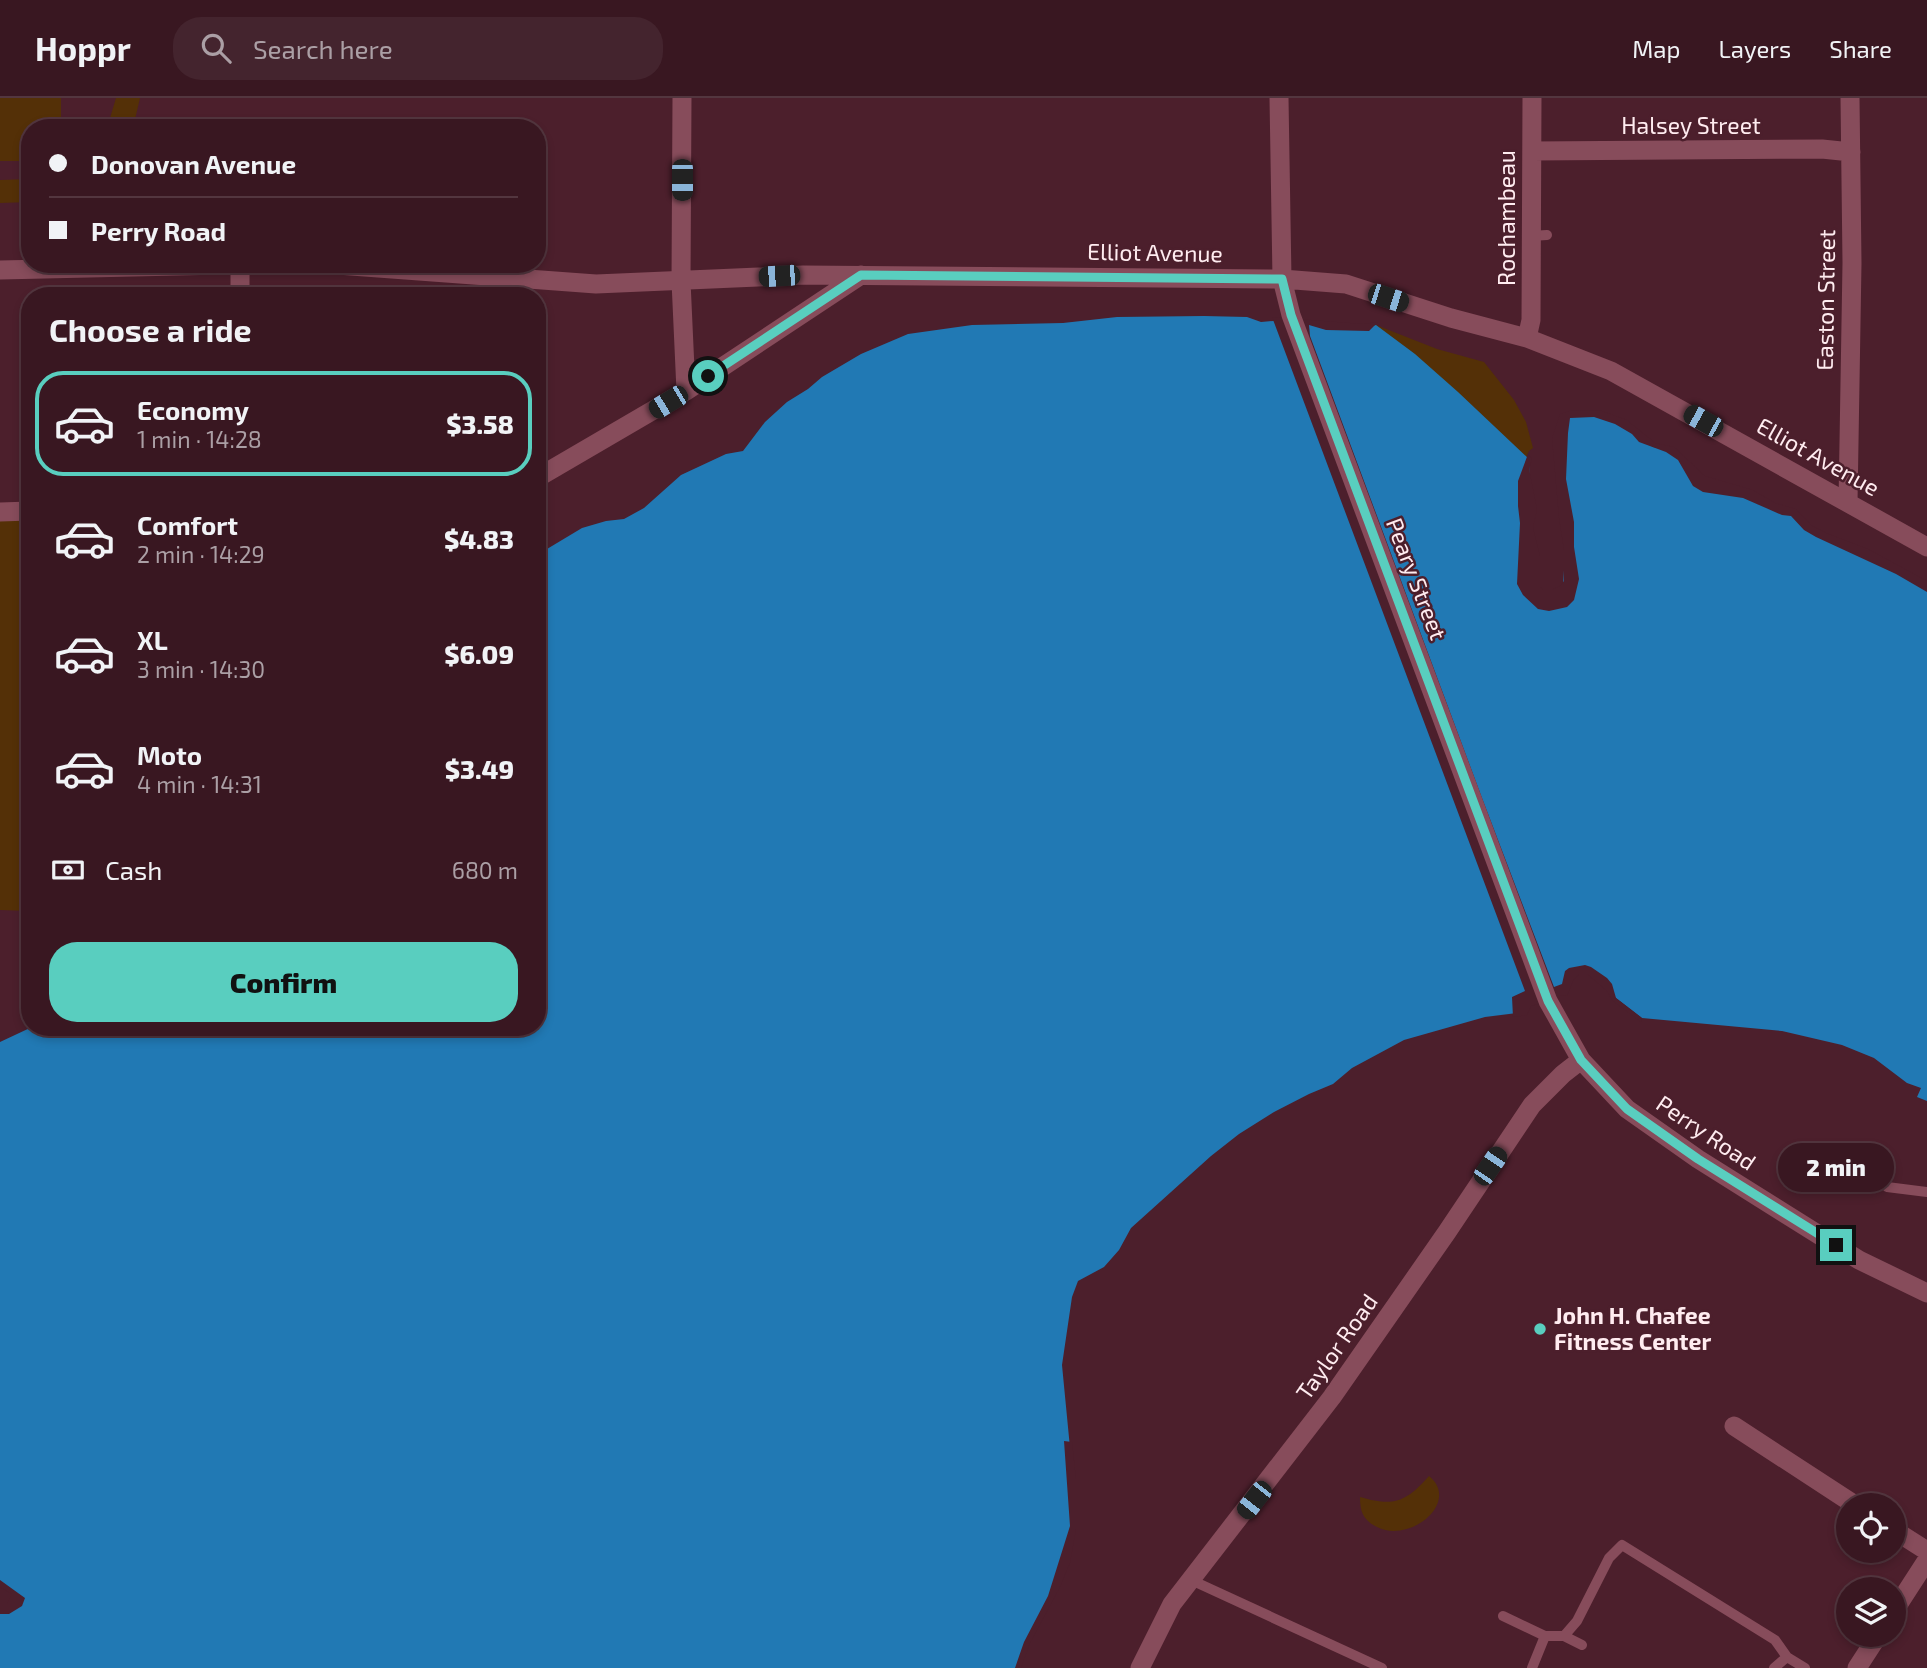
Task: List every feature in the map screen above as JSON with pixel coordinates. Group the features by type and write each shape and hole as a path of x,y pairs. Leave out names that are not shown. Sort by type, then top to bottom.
{"street":[{"path":"682,98 681,281 686,391"},
{"name":"Peary Street","path":"1279,98 1282,279 1291,315 1548,1001 1581,1060"},
{"name":"Rochambeau","path":"1527,338 1531,320 1539,186 1532,151 1532,98"},
{"name":"Easton Street","path":"1848,502 1852,263 1850,98"},
{"name":"Halsey Street","path":"1532,151 1822,149 1851,152"},
{"path":"0,270 21,270"},
{"name":"Elliot Avenue","path":"446,273 596,284 803,275 1282,279 1346,284 1451,318 1527,338 1611,370 1927,547"},
{"path":"546,473 686,391 861,275"},
{"path":"0,512 21,511"},
{"name":"Perry Road","path":"1581,1060 1627,1109 1698,1159 1859,1260 1927,1293"},
{"name":"Taylor Road","path":"1140,1668 1163,1619 1332,1397 1532,1105 1581,1060"},
{"path":"1734,1426 1837,1493"},
{"path":"1906,1538 1927,1551"},
{"path":"1906,1592 1927,1560"},
{"path":"1857,1668 1871,1647"}],"lane":[{"path":"1887,1187 1927,1192"},
{"path":"1564,1636 1582,1612 1609,1558 1622,1545 1774,1640 1787,1657 1805,1668"},
{"path":"1191,1580 1382,1668"},
{"path":"1503,1616 1545,1636 1564,1636 1583,1645"},
{"path":"1532,1668 1545,1636"},
{"path":"1774,1668 1787,1657"}],"shaded area":[{"path":"0,98 61,98 61,119 21,119 21,161 0,161"},
{"path":"116,98 140,98 135,119 110,119"},
{"path":"21,179 21,202 0,203 0,180"},
{"path":"1376,325 1437,349 1484,362 1514,400 1526,422 1533,448 1523,464 1326,330"},
{"path":"21,518 21,911 0,910 0,519"},
{"path":"1429,1476 1437,1486 1439,1497 1427,1518 1416,1525 1404,1530 1390,1531 1377,1527 1363,1515 1360,1497 1382,1502 1399,1500 1413,1492"}],"water":[{"path":"1117,317 1247,317 1261,322 1363,328 1376,325 1415,354 1529,459 1530,529 1536,588 1543,594 1563,588 1566,535 1563,416 1608,416 1653,447 1672,450 1703,479 1795,512 1808,528 1927,585 1927,1101 1917,1097 1921,1088 1907,1083 1874,1058 1842,1045 1782,1031 1642,1018 1616,998 1588,970 1577,971 1568,984 1529,1004 1525,1012 1485,1017 1404,1040 1352,1068 1333,1084 1274,1112 1211,1156 1131,1228 1119,1250 1104,1267 1078,1281 1072,1297 1062,1365 1073,1479 1073,1528 1066,1562 1017,1668 0,1668 0,1607 9,1607 16,1593 0,1583 0,1042 21,1032 21,1036 546,1036 546,550 582,528 624,519 644,508 681,475 726,454 743,451 765,422 822,377 861,354 908,334 972,325 1063,323"}],"pier":[{"path":"1272,317 1363,324 1378,322 1369,331 1326,330 1309,325 1310,336 1482,798 1554,987 1562,984 1565,971 1569,968 1585,965 1591,967 1607,978 1616,998 1642,1018 1641,1022 1613,1001 1606,990 1587,974 1579,974 1567,996 1559,995 1560,998 1531,1006 1527,1015 1513,1017 1512,997 1525,991"},
{"path":"1572,410 1602,411 1627,420 1655,443 1674,447 1705,476 1753,490 1775,503 1796,509 1811,525 1868,549 1927,581 1927,592 1896,574 1816,537 1804,530 1791,516 1782,515 1743,498 1703,492 1693,486 1678,460 1666,452 1639,442 1632,434 1615,424 1594,417 1570,418 1566,479 1574,522 1574,547 1579,579 1574,600 1567,607 1549,611 1538,609 1523,595 1517,584 1520,523 1518,481 1528,454 1532,459 1529,469 1537,509 1533,528 1540,556 1540,587 1552,590 1564,581 1564,550 1552,438 1560,414"},
{"path":"1064,1441 1072,1442 1076,1479 1076,1529 1070,1563 1030,1643 1021,1668 1015,1668 1024,1642 1048,1596 1070,1526"},
{"path":"0,1580 25,1598 22,1606 9,1614 0,1614 0,1604 7,1604 12,1594 0,1587"}],"place":[{"name":"John H. Chafee Fitness Center","path":"1540,1329"}],"route":[{"path":"708,376 861,275 1282,279 1291,315 1548,1001 1581,1060 1610,1093 1652,1128 1836,1245"}]}
